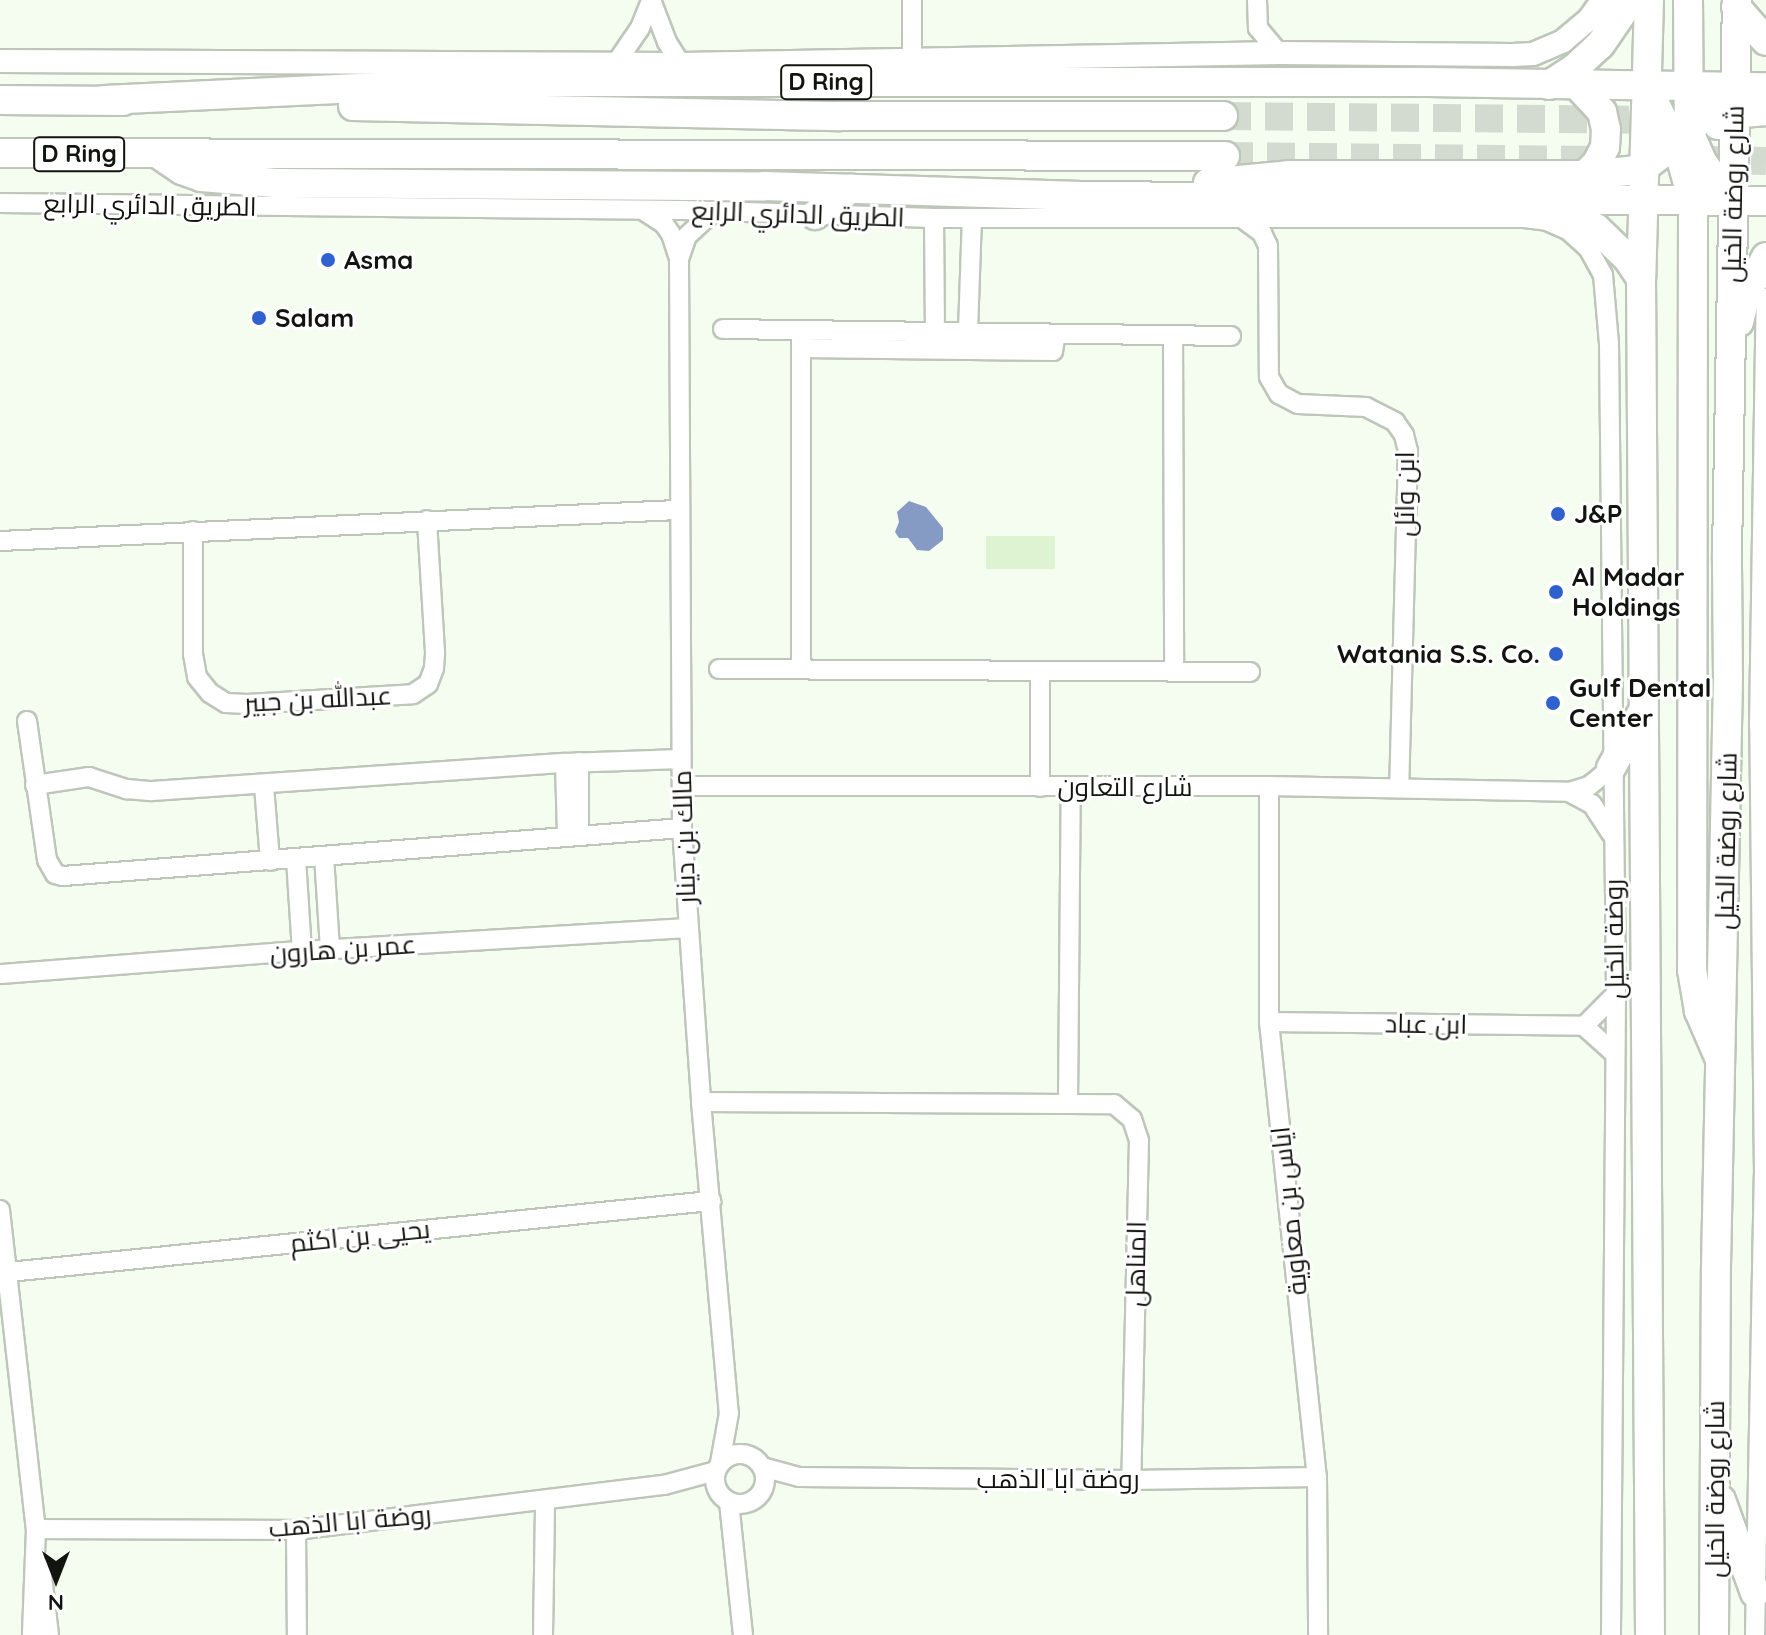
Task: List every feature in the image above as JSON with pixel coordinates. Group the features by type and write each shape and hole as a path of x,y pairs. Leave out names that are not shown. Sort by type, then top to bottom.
{"main road":[{"path":"1585,175 1597,163 1605,147 1606,129 1602,112 1563,85 1575,68 1600,45 1631,0"},
{"path":"1647,1629 1641,278 1649,0"},
{"path":"1688,0 1685,143 1693,202 1692,970 1699,1011 1722,1062"},
{"path":"1736,4 1766,41"},
{"name":"شارع روضة الخيل","path":"1714,1635 1736,4"},
{"name":"D Ring","path":"104,100 434,84 1311,82 1766,87"},
{"path":"1647,86 1685,143 1731,201"},
{"path":"1642,202 1685,143 1735,86"},
{"name":"D Ring","path":"0,100 824,116 1223,116"},
{"path":"1161,197 1208,183 1248,177 1585,175 1643,168 1734,117 1766,111"},
{"name":"الطريق الدائري الرابع","path":"0,153 1225,156"},
{"name":"D Ring","path":"158,154 182,170 201,177 276,183 850,189 1534,202 1766,201"},
{"path":"815,215 850,189"},
{"path":"1049,195 1079,218"},
{"path":"1534,202 1566,212 1596,228 1621,251 1641,278"},
{"path":"1730,349 1746,294 1766,257"},
{"path":"1611,768 1644,708"},
{"path":"1715,1482 1755,1593"}],"street":[{"path":"651,0 667,42 681,64"},
{"path":"616,63 640,28 651,0"},
{"path":"912,0 912,58"},
{"path":"1257,0 1258,28 1279,53 1311,82"},
{"path":"0,61 681,64 1279,53 1513,55 1533,54 1563,41 1589,19 1603,0"},
{"path":"1238,54 1258,28"},
{"path":"872,82 912,58"},
{"path":"0,73 387,74 434,84"},
{"name":"الطريق الدائري الرابع","path":"0,203 714,211 934,218 1524,218 1547,221 1569,231 1588,248"},
{"name":"مالك بن دينار","path":"641,210 664,224 671,234 679,259 682,828 687,928 729,1413 717,1474"},
{"name":"مالك بن دينار","path":"679,259 687,236 714,211"},
{"path":"934,218 935,332"},
{"path":"968,331 972,218"},
{"path":"1240,218 1262,233 1269,253"},
{"path":"1269,253 1276,232 1290,218"},
{"name":"روضة الخيل","path":"1588,248 1603,275 1609,343 1611,768 1616,994 1611,1635"},
{"name":"ابن وائل","path":"1269,253 1269,377 1279,394 1298,404 1366,407 1395,422 1404,435 1408,451 1399,788"},
{"path":"1755,1635 1764,1174 1766,298"},
{"path":"723,329 801,339 1053,351 1056,334"},
{"path":"801,339 968,331 1231,336"},
{"path":"1173,335 1174,671"},
{"path":"801,339 801,669"},
{"path":"0,541 678,510"},
{"name":"عبدالله بن جبير","path":"193,531 193,654 197,677 210,693 226,703 247,704 413,694 428,684 434,668 435,652 427,520"},
{"path":"719,669 1250,672"},
{"path":"1040,671 1040,787"},
{"path":"1728,679 1763,731"},
{"path":"27,721 47,860 55,874 63,876 573,834 682,828"},
{"path":"35,785 81,777 140,791 264,786 572,762 681,759"},
{"path":"572,762 573,834"},
{"name":"شارع التعاون","path":"682,786 1269,786 1569,792 1589,786 1611,768"},
{"path":"264,786 270,861"},
{"name":"اياس بن معاوية","path":"1269,786 1269,1022 1317,1477 1318,1635"},
{"path":"1068,1104 1071,787"},
{"path":"1569,792 1592,804 1612,835"},
{"path":"324,856 330,949"},
{"path":"296,859 302,951"},
{"name":"عمر بن هارون","path":"0,974 330,949 687,928"},
{"path":"1615,1054 1584,1026 1616,994"},
{"name":"ابن عباد","path":"1269,1022 1584,1026"},
{"name":"المناهل","path":"701,1102 1114,1104 1132,1119 1139,1140 1131,1480"},
{"name":"يحيى بن اكثم","path":"9,1272 711,1201"},
{"path":"0,1210 49,1635"},
{"name":"مالك بن دينار","path":"729,1413 755,1462"},
{"name":"روضة ابا الذهب","path":"36,1537 296,1530 545,1501 664,1485 717,1474 733,1455 799,1477 1131,1480 1317,1477"},
{"path":"738,1503 763,1490 755,1462"},
{"path":"717,1474 738,1503 736,1543 743,1635"},
{"name":"روضة ابا الذهب","path":"763,1490 799,1477"},
{"path":"543,1635 545,1501"},
{"path":"296,1530 297,1635"},
{"path":"32,1635 36,1537"}],"green space":[{"path":"986,536 1055,536 1055,569 986,569"}],"water":[{"path":"909,501 926,507 943,528 943,540 929,551 917,550 908,538 899,538 895,532 899,522 897,512"}],"tunnel":[{"path":"1223,116 1669,120"},
{"path":"1225,156 1620,160"},
{"path":"1709,160 1766,161"}],"place":[{"name":"Asma","path":"328,260"},
{"name":"Salam","path":"259,318"},
{"name":"J&P","path":"1558,514"},
{"name":"Al Madar Holdings","path":"1556,592"},
{"name":"Watania S.S. Co.","path":"1556,654"},
{"name":"Gulf Dental Center","path":"1553,703"}]}
